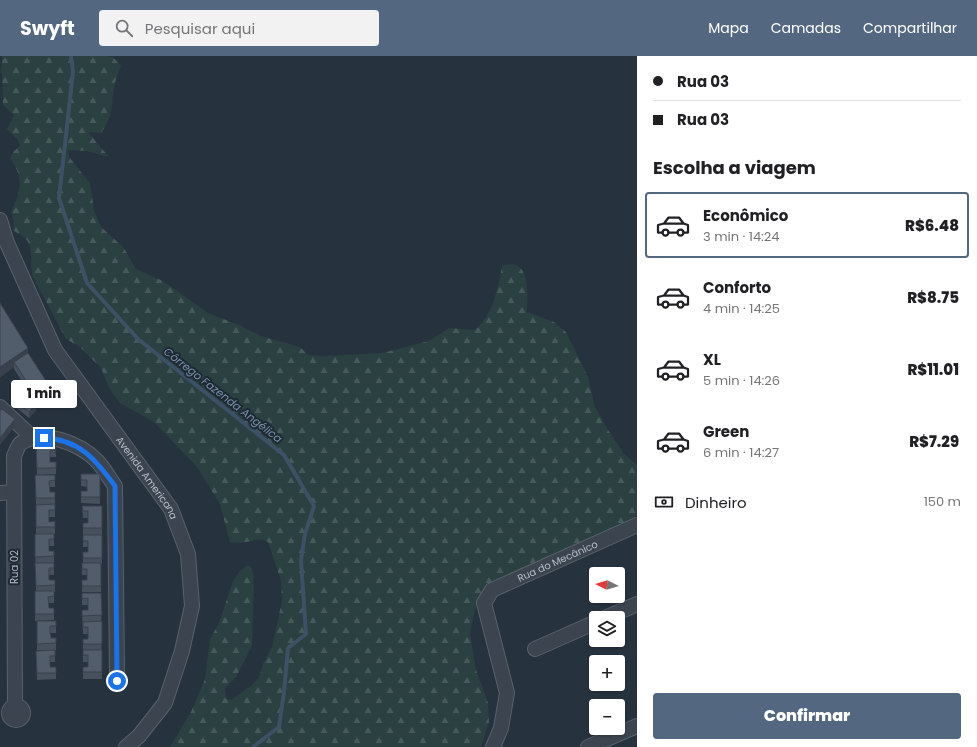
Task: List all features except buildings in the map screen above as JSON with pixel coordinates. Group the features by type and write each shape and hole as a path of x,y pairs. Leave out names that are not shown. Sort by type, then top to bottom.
{"street":[{"name":"Avenida Americana","path":"0,220 3,246 55,350 171,509 188,554 192,606 182,652 165,703 139,736 126,747"},
{"path":"0,407 32,437 56,438 72,444 97,460 115,486 117,675"},
{"name":"Rua 02","path":"15,706 7,493 14,456 20,444 32,437"},
{"name":"Rua do Mecânico","path":"493,747 501,728 507,693 484,603 492,590 637,525"},
{"path":"621,611 637,604"},
{"path":"535,649 589,625"},
{"path":"588,747 637,726"}],"green space":[{"path":"2,56 104,56 113,57 121,66 115,83 108,122 101,133 88,132 109,157 87,151 68,150 69,157 90,183 94,210 101,227 124,248 136,269 163,281 208,313 239,325 261,336 300,347 308,355 325,356 382,353 429,341 449,328 475,330 486,317 494,301 502,266 512,264 519,266 526,279 527,312 554,322 566,332 588,377 595,407 624,454 637,465 637,515 602,542 486,591 475,609 470,633 476,670 488,703 489,722 481,747 170,747 191,712 205,679 210,639 219,623 233,581 241,570 248,565 251,567 254,577 252,646 236,677 225,689 226,698 231,700 251,686 259,677 263,664 272,647 282,601 281,581 268,542 260,540 241,543 230,542 220,504 197,467 154,422 120,403 109,388 101,368 80,347 66,339 33,277 31,251 27,241 24,237 13,230 14,221 11,212 19,191 20,179 18,172 10,158 14,151 20,146 18,140 7,129 14,115 3,105 2,74 0,72"}],"waterway":[{"name":"Córrego Fazenda Angélica","path":"71,56 73,72 59,198 87,283 138,339 284,455 314,506 305,534 301,560 306,634 288,648 279,727 253,747"}],"route":[{"path":"44,438 56,438 72,444 97,460 115,486 117,675 114,678 117,681"}]}
